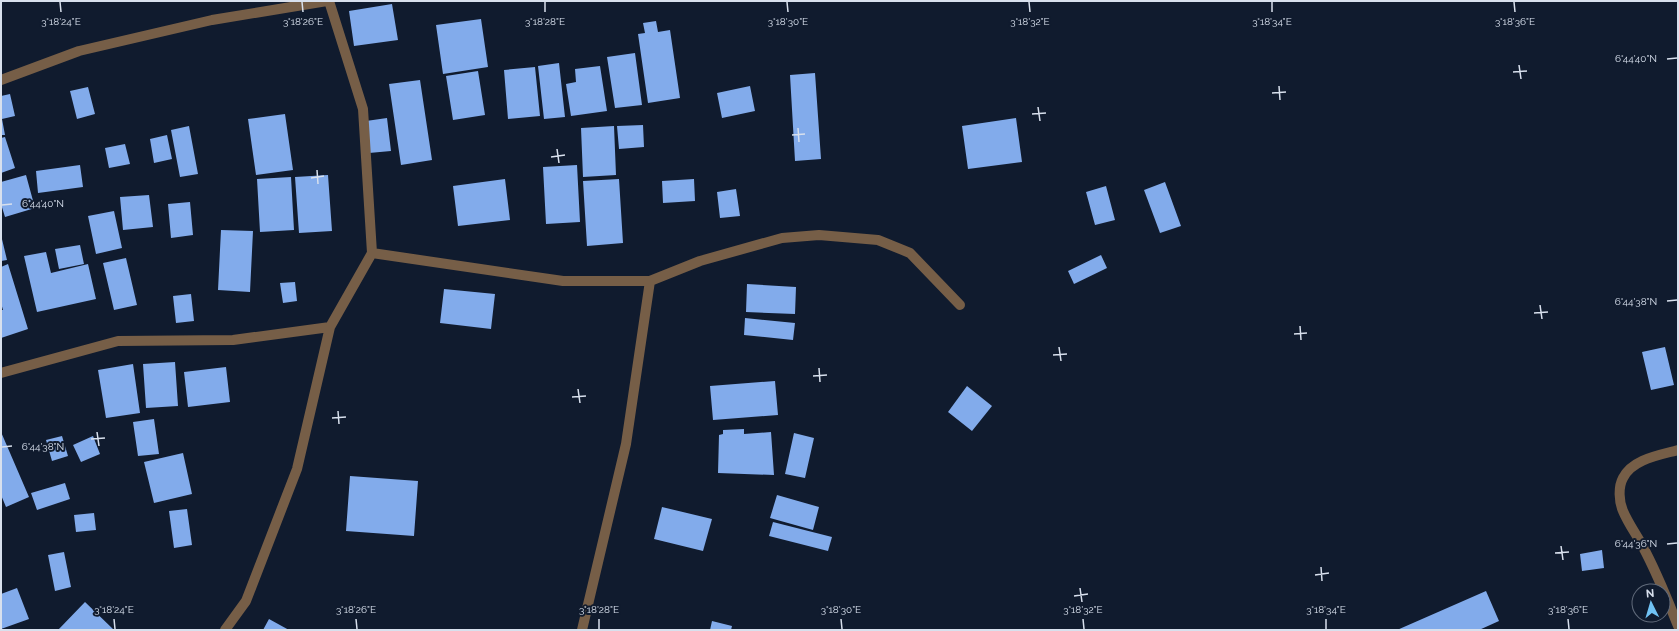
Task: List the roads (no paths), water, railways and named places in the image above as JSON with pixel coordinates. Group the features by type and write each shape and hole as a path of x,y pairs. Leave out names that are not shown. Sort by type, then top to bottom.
{"street":[{"path":"1,80 79,51 212,20 328,1 363,108 372,253 330,327 297,469 246,601 225,630"},
{"path":"372,253 563,281 650,281 700,261 774,240 819,235 878,240 910,253 960,306"},
{"path":"582,630 626,444 650,281"},
{"path":"1,373 118,341 233,340 330,327"},
{"path":"1678,450 1648,459 1633,466 1623,478 1620,492 1622,510 1642,545 1663,587 1678,626"}]}
